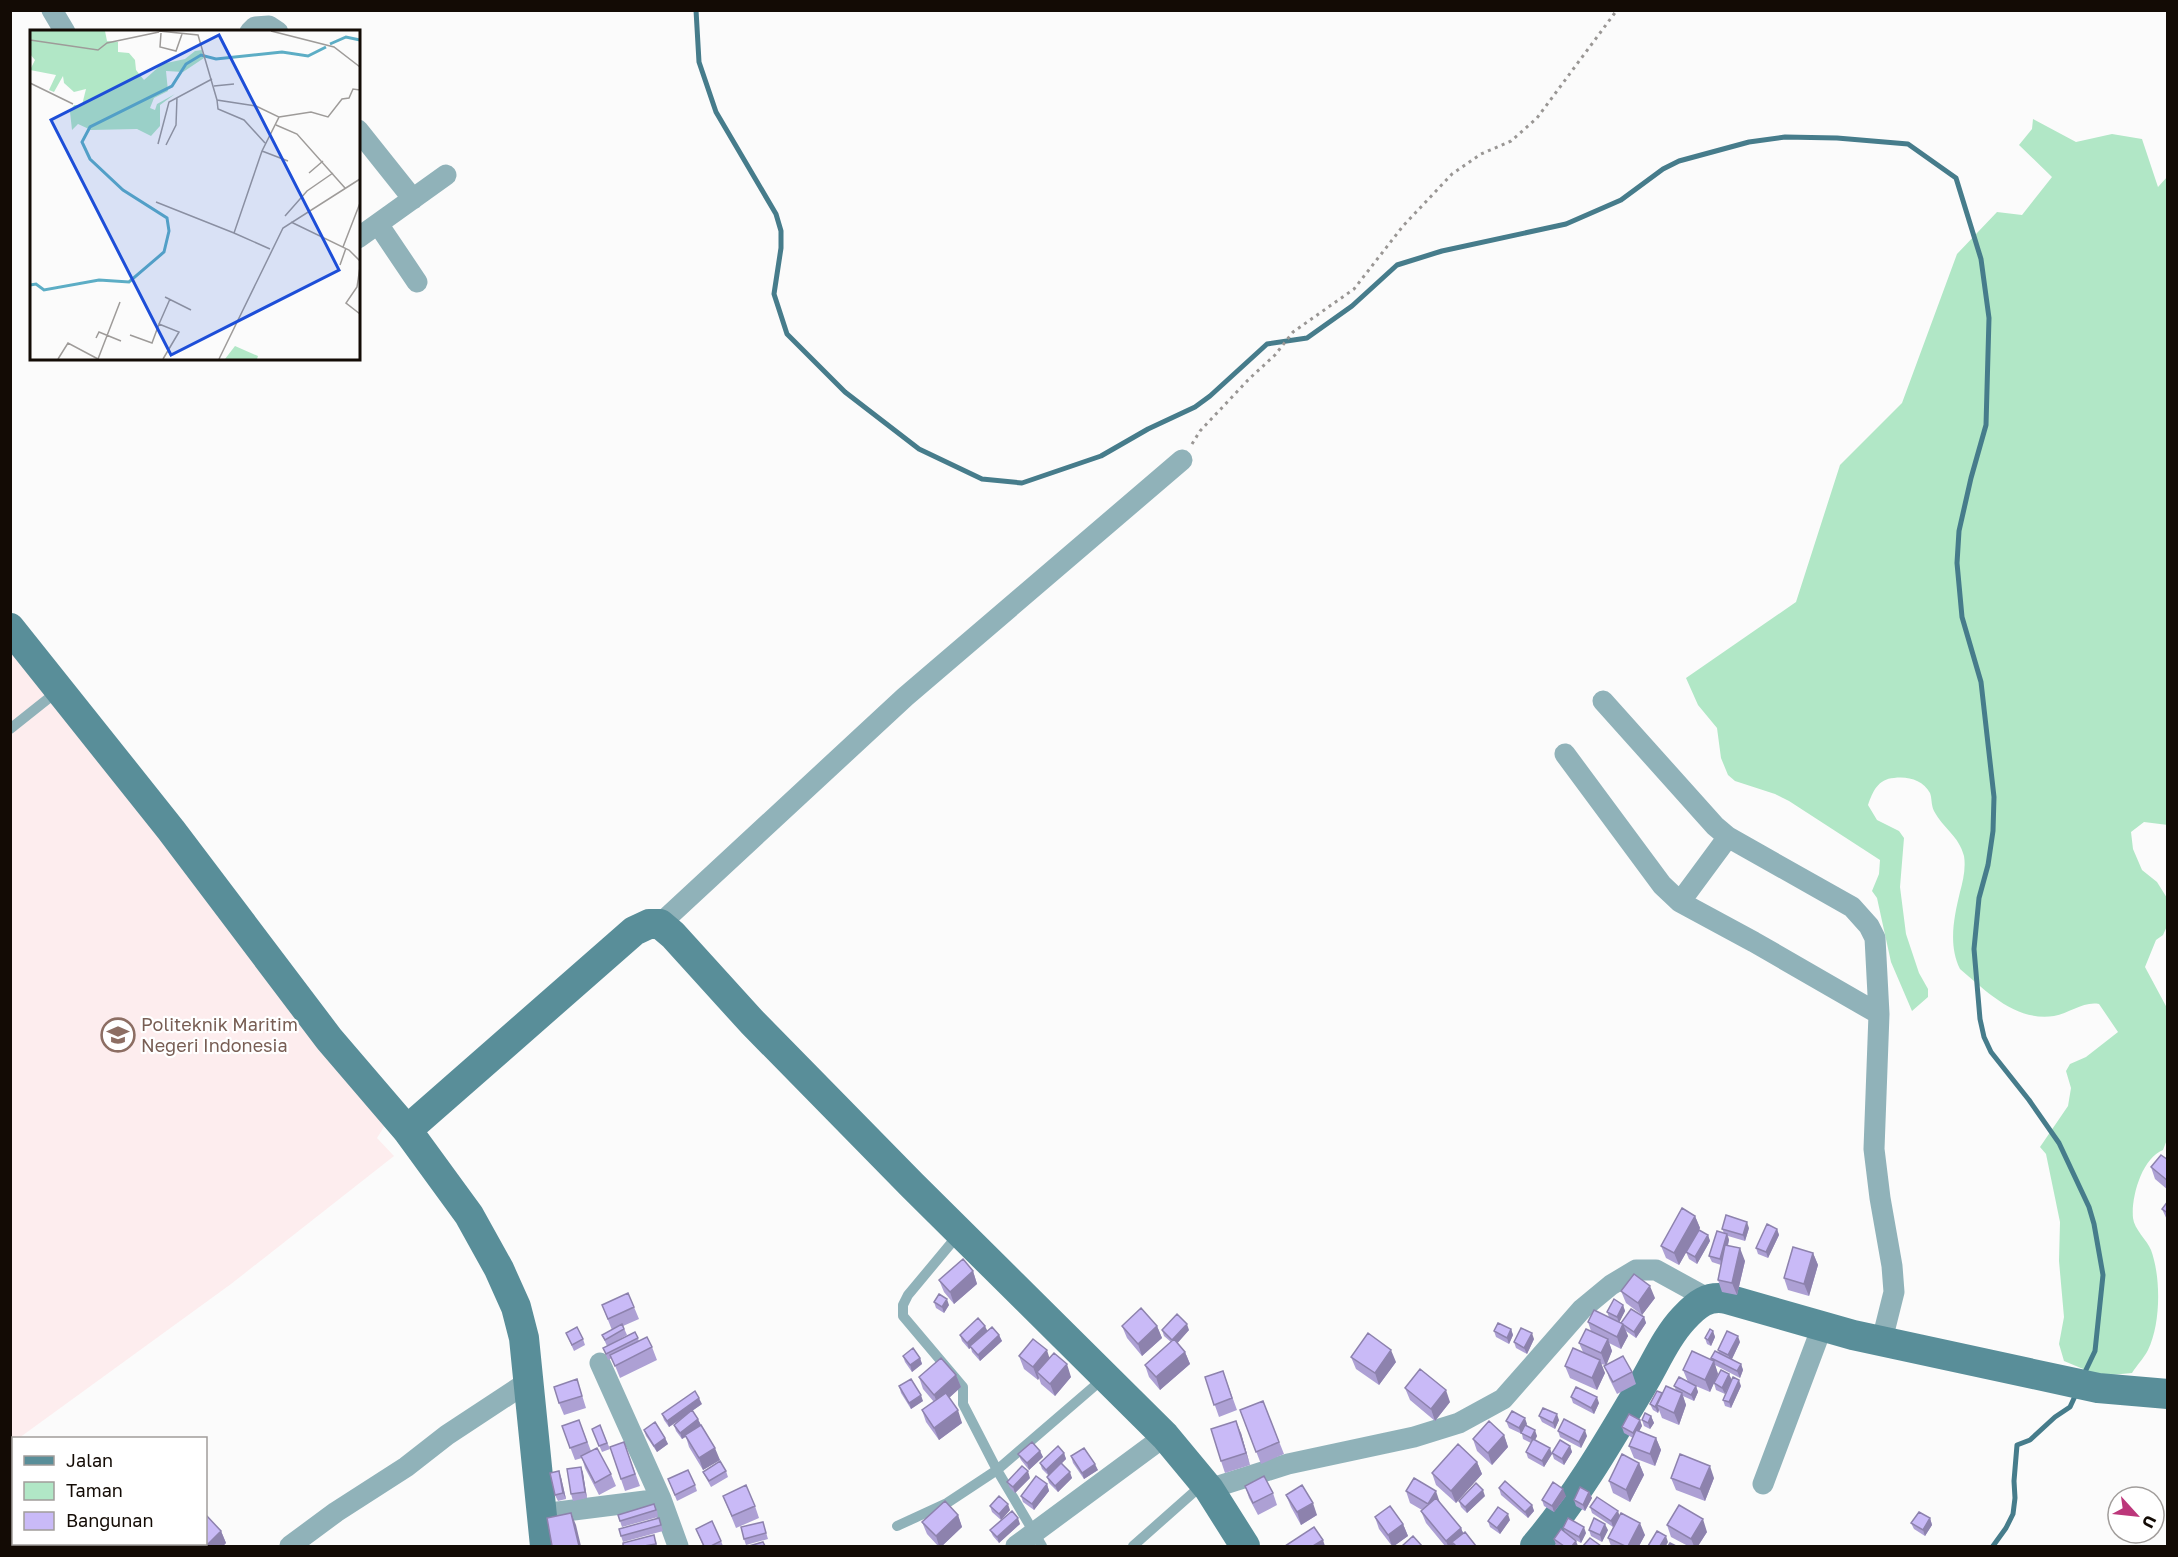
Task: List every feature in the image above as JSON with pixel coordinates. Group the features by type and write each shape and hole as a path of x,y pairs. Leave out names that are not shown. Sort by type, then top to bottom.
{"street":[{"path":"52,10 64,30"},
{"path":"360,133 413,199"},
{"path":"360,237 446,176"},
{"path":"378,224 417,282"},
{"path":"407,1130 634,931 649,924 660,924 905,697 1182,460"},
{"path":"10,628 171,830 329,1039 407,1130 469,1215 499,1269 516,1307 524,1338 545,1546"},
{"path":"1603,701 1715,826 1728,837 1852,907 1869,926 1875,938 1879,1014 1874,1149 1894,1292 1882,1340"},
{"path":"1565,754 1662,885 1680,903 1879,1014"},
{"path":"1680,903 1728,837"},
{"path":"660,924 752,1022 960,1233 1165,1436 1206,1486 1245,1546"},
{"path":"1206,1486 1288,1464 1414,1437 1459,1423 1503,1399 1582,1309 1611,1285 1636,1270 1656,1270 1707,1299"},
{"path":"1540,1545 1641,1388 1676,1328 1685,1317 1707,1299 1714,1297 1822,1327 2098,1388 2168,1394"},
{"path":"1763,1484 1822,1327"},
{"path":"600,1363 661,1499 678,1546"},
{"path":"290,1546 336,1512 406,1467 447,1435 529,1381"},
{"path":"1016,1546 1038,1540 1165,1436"},
{"path":"542,1514 661,1499"}],"lane":[{"path":"10,729 59,690"},
{"path":"960,1233 908,1295 903,1305 903,1316 963,1387 963,1404 997,1470 1038,1540"},
{"path":"897,1526 947,1503 997,1470 1105,1377"},
{"path":"1133,1546 1206,1486"}],"path":[{"path":"1182,460 1200,431 1275,355 1293,332 1354,290 1403,226 1452,174 1481,154 1511,141 1537,118 1617,10"}],"shaded area":[{"name":"Politeknik Maritim Negeri Indonesia","path":"11,613 106,731 397,1106 377,1138 394,1156 231,1284 20,1437 12,1437 11,1445"}],"green space":[{"path":"2033,119 2076,142 2112,134 2142,139 2158,187 2168,176 2168,825 2144,822 2131,832 2133,849 2142,870 2157,882 2167,898 2167,926 2163,935 2156,940 2145,967 2167,1008 2168,1137 2163,1150 2149,1161 2139,1179 2133,1209 2134,1222 2151,1250 2157,1273 2157,1314 2152,1339 2146,1353 2132,1373 2100,1376 2064,1361 2059,1344 2064,1317 2059,1261 2060,1222 2046,1154 2040,1147 2068,1106 2071,1088 2066,1071 2070,1064 2086,1057 2118,1032 2099,1004 2088,1004 2054,1016 2040,1017 2027,1014 2002,1003 1960,969 1954,950 1953,931 1965,865 1962,849 1934,811 1931,795 1927,789 1910,778 1899,778 1888,779 1880,783 1868,805 1877,820 1899,831 1904,838 1900,887 1906,934 1919,973 1928,989 1928,997 1912,1011 1891,962 1877,898 1872,891 1879,874 1880,860 1789,801 1735,781 1728,775 1721,758 1717,728 1698,705 1686,678 1796,602 1840,465 1902,403 1957,254 1997,212 2022,215 2052,177 2019,145 2032,129"}],"building":[{"path":"2161,1155 2168,1160 2168,1181 2151,1167"},
{"path":"2168,1201 2168,1213 2162,1209"},
{"path":"1682,1208 1695,1216 1674,1253 1661,1246"},
{"path":"1726,1215 1747,1222 1743,1235 1722,1229"},
{"path":"1767,1224 1777,1229 1766,1252 1756,1248"},
{"path":"1699,1230 1708,1235 1695,1257 1686,1252"},
{"path":"1717,1231 1727,1234 1720,1259 1709,1256"},
{"path":"1725,1245 1740,1248 1732,1283 1718,1280"},
{"path":"1793,1247 1813,1253 1804,1284 1784,1278"},
{"path":"963,1259 973,1271 950,1292 939,1280"},
{"path":"1634,1274 1650,1286 1638,1303 1621,1291"},
{"path":"628,1293 634,1307 608,1319 602,1305"},
{"path":"939,1294 947,1299 942,1307 934,1302"},
{"path":"1614,1299 1623,1305 1617,1317 1607,1312"},
{"path":"1141,1308 1157,1326 1138,1344 1122,1326"},
{"path":"1631,1309 1644,1317 1634,1332 1621,1323"},
{"path":"1594,1310 1623,1324 1617,1337 1588,1322"},
{"path":"1177,1314 1187,1324 1172,1340 1162,1330"},
{"path":"978,1318 985,1326 967,1343 960,1335"},
{"path":"1498,1323 1511,1329 1507,1338 1494,1331"},
{"path":"622,1324 624,1329 605,1340 602,1335"},
{"path":"577,1327 583,1339 572,1345 566,1333"},
{"path":"992,1327 999,1335 978,1355 970,1346"},
{"path":"1521,1328 1532,1333 1524,1348 1514,1342"},
{"path":"1586,1329 1608,1339 1601,1353 1579,1343"},
{"path":"1710,1329 1713,1331 1708,1340 1705,1338"},
{"path":"1727,1331 1738,1336 1728,1355 1718,1350"},
{"path":"635,1332 638,1338 606,1354 603,1348"},
{"path":"1368,1333 1391,1350 1375,1373 1351,1357"},
{"path":"647,1337 652,1347 615,1366 610,1355"},
{"path":"1033,1339 1047,1350 1033,1367 1019,1356"},
{"path":"1174,1339 1185,1352 1156,1377 1145,1365"},
{"path":"913,1348 920,1358 910,1365 903,1356"},
{"path":"1573,1348 1600,1360 1592,1378 1565,1366"},
{"path":"1692,1351 1714,1361 1705,1380 1683,1370"},
{"path":"1715,1351 1741,1364 1737,1371 1711,1358"},
{"path":"1054,1353 1067,1364 1050,1384 1037,1372"},
{"path":"1623,1356 1632,1372 1613,1382 1604,1366"},
{"path":"941,1358 956,1375 934,1395 919,1377"},
{"path":"1420,1369 1446,1390 1431,1409 1405,1388"},
{"path":"1721,1370 1729,1374 1722,1388 1714,1383"},
{"path":"1223,1371 1232,1398 1214,1405 1205,1377"},
{"path":"1679,1377 1696,1386 1691,1395 1674,1386"},
{"path":"1733,1377 1739,1380 1729,1402 1723,1400"},
{"path":"577,1379 582,1396 559,1403 554,1387"},
{"path":"911,1379 921,1395 909,1403 899,1386"},
{"path":"1666,1386 1682,1393 1674,1413 1657,1405"},
{"path":"1576,1387 1597,1397 1591,1408 1571,1397"},
{"path":"695,1391 699,1398 667,1421 662,1414"},
{"path":"1657,1391 1662,1393 1655,1407 1650,1404"},
{"path":"946,1393 958,1410 934,1428 922,1410"},
{"path":"1263,1401 1279,1442 1256,1452 1240,1410"},
{"path":"1543,1408 1557,1414 1553,1423 1539,1416"},
{"path":"692,1410 698,1419 680,1433 674,1425"},
{"path":"1512,1411 1525,1418 1519,1428 1506,1421"},
{"path":"1645,1413 1651,1416 1648,1423 1642,1420"},
{"path":"1629,1414 1640,1420 1633,1433 1622,1427"},
{"path":"1564,1419 1585,1430 1579,1442 1558,1431"},
{"path":"579,1420 587,1442 570,1448 562,1426"},
{"path":"1236,1421 1246,1453 1221,1461 1211,1429"},
{"path":"1489,1421 1504,1435 1488,1453 1473,1439"},
{"path":"655,1422 665,1438 654,1446 644,1430"},
{"path":"600,1425 607,1443 599,1446 592,1429"},
{"path":"701,1425 715,1448 699,1458 685,1435"},
{"path":"1525,1425 1535,1430 1531,1438 1521,1433"},
{"path":"1636,1430 1656,1438 1650,1454 1629,1446"},
{"path":"1533,1439 1550,1448 1542,1461 1526,1452"},
{"path":"1560,1440 1570,1446 1562,1459 1552,1453"},
{"path":"624,1442 635,1474 621,1479 610,1447"},
{"path":"1032,1442 1040,1451 1027,1463 1018,1454"},
{"path":"1458,1444 1477,1462 1451,1491 1432,1473"},
{"path":"1058,1446 1064,1453 1046,1470 1040,1463"},
{"path":"597,1448 611,1474 595,1483 581,1456"},
{"path":"1084,1448 1095,1464 1082,1473 1071,1456"},
{"path":"1622,1454 1639,1463 1626,1490 1609,1481"},
{"path":"1680,1454 1710,1466 1700,1489 1671,1478"},
{"path":"720,1461 726,1471 709,1481 703,1472"},
{"path":"1061,1463 1070,1472 1055,1486 1047,1477"},
{"path":"1022,1466 1028,1471 1013,1487 1007,1482"},
{"path":"581,1467 585,1492 571,1494 567,1469"},
{"path":"688,1470 695,1485 675,1495 668,1479"},
{"path":"559,1471 563,1493 555,1495 550,1473"},
{"path":"1036,1476 1047,1484 1032,1504 1021,1496"},
{"path":"1264,1476 1273,1493 1253,1503 1245,1486"},
{"path":"1414,1478 1436,1491 1428,1504 1406,1491"},
{"path":"1505,1481 1532,1505 1525,1512 1499,1488"},
{"path":"1553,1482 1563,1489 1552,1506 1542,1500"},
{"path":"1476,1483 1483,1490 1465,1507 1459,1501"},
{"path":"746,1485 755,1506 732,1516 723,1496"},
{"path":"1302,1485 1313,1503 1297,1512 1286,1495"},
{"path":"1580,1487 1589,1492 1583,1505 1574,1500"},
{"path":"999,1496 1008,1504 999,1514 990,1506"},
{"path":"1597,1497 1618,1511 1611,1521 1590,1507"},
{"path":"1436,1498 1461,1528 1446,1541 1421,1511"},
{"path":"945,1501 958,1515 936,1536 922,1522"},
{"path":"654,1504 656,1510 620,1521 618,1515"},
{"path":"1679,1505 1703,1519 1691,1539 1667,1525"},
{"path":"1390,1506 1403,1524 1388,1535 1375,1517"},
{"path":"1498,1507 1508,1514 1497,1528 1488,1521"},
{"path":"1012,1511 1018,1518 997,1537 990,1530"},
{"path":"1919,1512 1930,1518 1923,1530 1911,1523"},
{"path":"571,1513 579,1546 552,1546 547,1518"},
{"path":"1621,1513 1640,1523 1628,1546 1608,1538"},
{"path":"207,1516 221,1531 207,1545"},
{"path":"659,1518 661,1525 621,1536 619,1529"},
{"path":"1568,1518 1584,1527 1579,1537 1563,1528"},
{"path":"1594,1518 1605,1524 1600,1535 1589,1530"},
{"path":"712,1521 721,1541 711,1546 704,1546 696,1529"},
{"path":"763,1522 766,1533 744,1539 741,1527"},
{"path":"1314,1527 1323,1540 1313,1546 1285,1546"},
{"path":"1561,1529 1576,1541 1572,1546 1564,1546 1554,1539"},
{"path":"1657,1531 1666,1536 1660,1546 1648,1546"},
{"path":"1465,1532 1476,1546 1456,1546 1452,1542"},
{"path":"654,1535 656,1544 623,1546 623,1543"},
{"path":"1413,1536 1422,1546 1402,1546"},
{"path":"1590,1538 1601,1546 1583,1546"},
{"path":"763,1542 765,1546 749,1546"}],"waterway":[{"path":"696,10 699,62 716,112 776,214 781,231 781,248 774,294 787,334 845,392 919,449 982,479 1022,483 1101,456 1148,429 1195,407 1267,344 1307,338 1352,306 1397,265 1442,251 1566,224 1621,200 1663,169 1679,161 1749,142 1785,137 1837,138 1908,144 1956,178 1981,259 1989,318 1986,425 1959,531 1957,563 1962,617 1981,682 1994,797 1993,831 1988,865 1979,898 1974,949 1980,1019 1984,1037 1991,1052 2059,1143 2089,1207 2094,1224 2103,1275 2095,1351 2084,1374"},
{"path":"1993,1546 2013,1514 2017,1445 2030,1440 2055,1417 2070,1407 2076,1394"}],"place":[{"name":"Politeknik Maritim Negeri Indonesia","path":"118,1035"}]}
